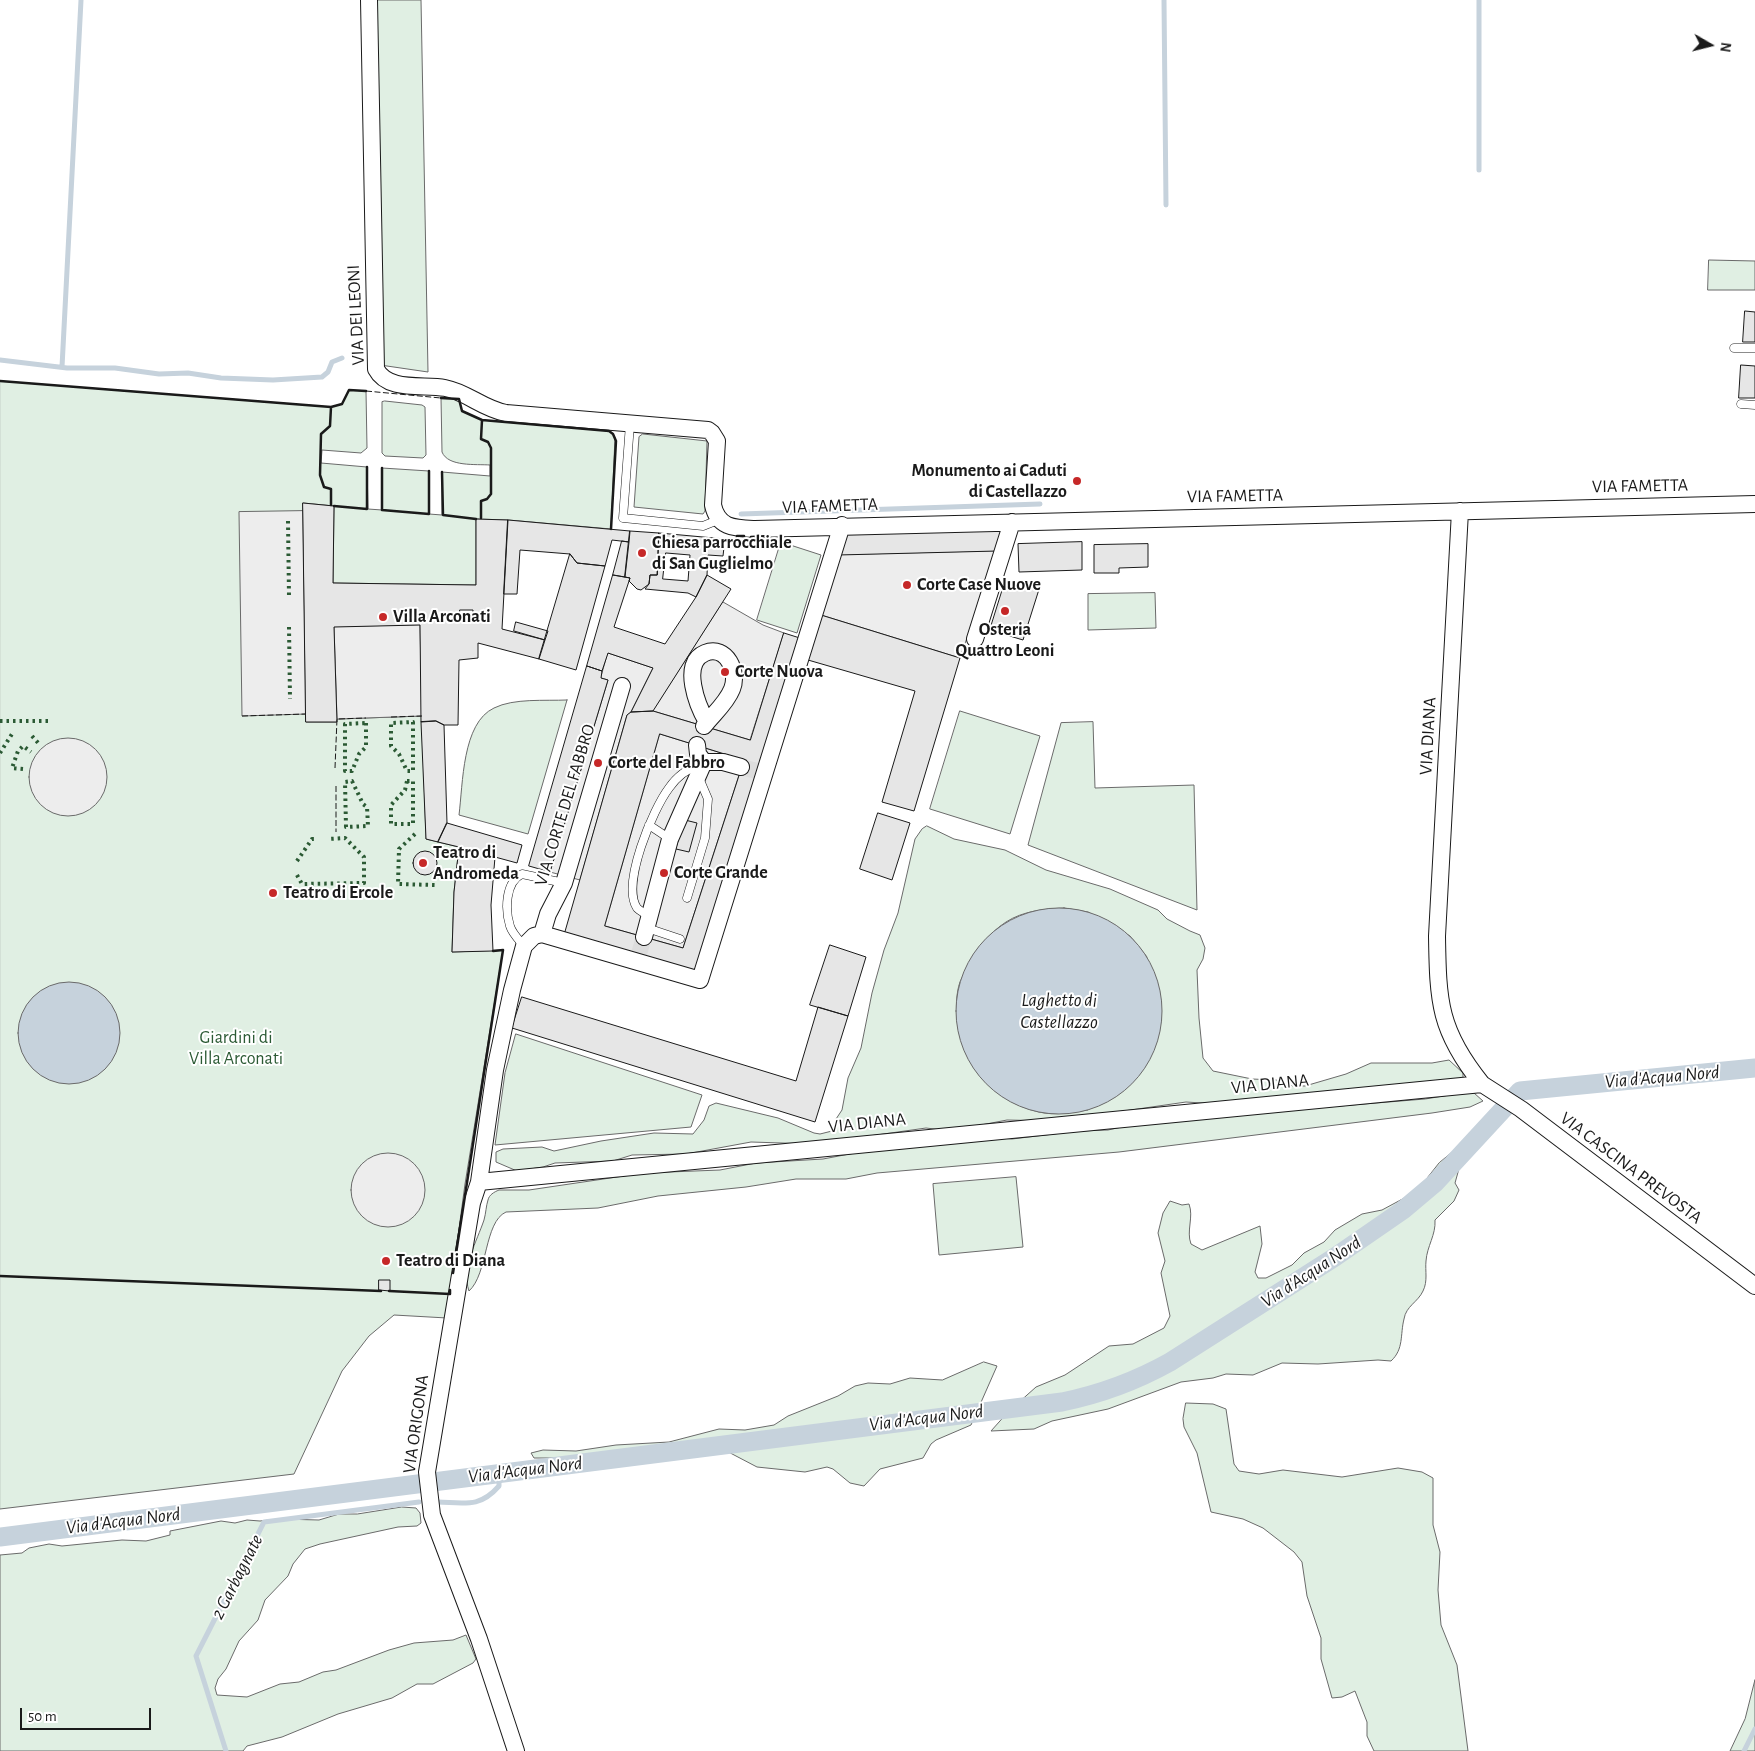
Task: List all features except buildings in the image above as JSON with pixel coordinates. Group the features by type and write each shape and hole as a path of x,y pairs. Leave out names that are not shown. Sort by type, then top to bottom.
{"street":[{"name":"VIA DEI LEONI","path":"369,0 375,340 376,368 379,374 391,382 455,390 482,406 506,413 708,430 717,441 713,505 718,520"},
{"name":"VIA FAMETTA","path":"718,520 733,527 744,529 842,525 1755,504"},
{"name":"VIA DIANA","path":"1460,510 1437,936 1438,986 1449,1035 1465,1062 1482,1084"},
{"path":"975,639 1012,522"},
{"path":"524,946 534,936 542,934 638,959 700,980 763,773 842,525"},
{"name":"VIA CORTE DEL FABBRO","path":"542,934 548,914 564,883 622,686"},
{"path":"647,928 670,839 701,769 697,745"},
{"path":"701,769 723,762 741,768"},
{"name":"VIA ORIGONA","path":"516,1751 478,1639 439,1536 428,1495 427,1472 472,1203 479,1182 496,1070 512,990 524,946"},
{"name":"VIA DIANA","path":"479,1182 1482,1084"},
{"name":"VIA CASCINA PREVOSTA","path":"1482,1084 1521,1109 1755,1286"}],"lane":[{"path":"1734,348 1755,348"},
{"path":"1740,404 1755,405"},
{"path":"630,424 623,518 703,526 718,520"},
{"path":"680,938 647,928 637,908 632,888 636,864 649,825 668,789 685,772 701,769 708,799 705,838 687,898"},
{"path":"649,825 670,839"},
{"path":"524,946 510,927 507,894 516,876 522,874 564,883"}],"green space":[{"path":"375,0 421,0 428,372 380,365"},
{"path":"1709,260 1755,261 1755,290 1708,290"},
{"name":"Giardini di Villa Arconati","path":"0,381 331,407 342,404 349,390 366,391 367,448 361,453 322,450 321,463 367,467 368,509 382,510 382,468 429,471 429,514 442,515 442,472 490,476 490,465 456,462 445,457 442,452 441,398 459,399 462,411 482,420 609,431 615,437 611,529 476,519 476,585 333,583 334,506 303,503 306,722 336,722 337,719 422,716 426,839 459,847 454,892 452,952 503,950 465,1184 447,1318 394,1315 369,1336 342,1371 294,1474 0,1509"},
{"path":"382,402 422,405 425,407 426,455 423,458 385,456 382,453"},
{"path":"643,434 707,441 705,511 703,514 634,507 639,437"},
{"path":"781,542 821,555 797,633 757,620"},
{"path":"1155,593 1156,628 1088,630 1088,594"},
{"path":"567,700 528,834 459,815 466,756 470,740 483,716 494,708 511,703"},
{"path":"960,711 1040,736 1010,834 930,809"},
{"path":"1093,722 1095,788 1194,785 1197,910 1028,845 1061,723"},
{"path":"927,826 954,839 1005,850 1046,870 1110,889 1158,910 1167,919 1200,935 1205,948 1203,959 1197,970 1199,1018 1203,1058 1213,1071 1252,1079 1276,1080 1293,1086 1305,1086 1346,1074 1371,1063 1432,1063 1449,1060 1463,1073 1463,1081 1218,1104 1186,1102 1055,1121 1007,1120 950,1131 926,1128 813,1144 751,1142 686,1154 632,1155 613,1161 555,1163 517,1171 496,1162 496,1152 503,1149 542,1147 554,1151 601,1141 654,1133 693,1134 704,1120 709,1106 716,1103 778,1118 814,1133 820,1134 832,1131 836,1119 842,1110 848,1078 861,1048 872,993 884,950 898,913 915,839 922,829","holes":["1064,908 1088,912 1130,936 1147,957 1088,1110 1058,1114 1039,1112 1008,1100 983,1079 973,1066 965,1052 957,1019 956,1010 959,986 964,974 982,945 990,935 1006,922 1019,915 1041,910"]},
{"path":"516,1034 702,1095 691,1127 495,1145 505,1073"},
{"path":"1474,1093 1483,1101 1470,1107 1432,1113 1119,1152 877,1173 846,1179 796,1179 746,1187 658,1196 598,1208 506,1212 494,1226 480,1273 469,1291 467,1282 468,1264 484,1220 489,1198 499,1190 529,1190 644,1173 720,1170 756,1163 823,1159 876,1149 991,1137 1012,1139 1078,1131 1108,1130 1144,1122 1425,1099"},
{"path":"1467,1140 1455,1183 1459,1190 1454,1201 1435,1220 1427,1256 1425,1287 1405,1315 1400,1347 1391,1361 1378,1360 1318,1364 1282,1363 1253,1375 1226,1374 1213,1378 1181,1382 1108,1409 1052,1421 1034,1429 991,1431 1008,1412 1036,1387 1065,1375 1109,1346 1133,1344 1164,1328 1170,1316 1161,1273 1165,1261 1158,1233 1163,1213 1170,1201 1182,1205 1189,1204 1191,1244 1202,1250 1260,1226 1262,1244 1255,1272 1258,1278 1266,1278 1292,1265 1304,1253 1324,1242 1335,1230 1362,1214 1382,1210 1408,1196 1420,1187 1439,1163"},
{"path":"1016,1177 1023,1247 939,1255 933,1184"},
{"path":"984,1362 997,1366 971,1425 936,1440 931,1444 923,1458 880,1469 864,1486 850,1483 833,1469 827,1467 805,1472 757,1467 715,1445 700,1443 570,1458 534,1458 531,1453 543,1450 576,1451 616,1445 669,1442 719,1429 745,1430 774,1425 788,1416 838,1396 855,1386 868,1383 890,1384 910,1378 942,1380"},
{"path":"1186,1403 1213,1404 1226,1409 1234,1464 1239,1471 1259,1474 1283,1470 1342,1477 1398,1468 1422,1472 1433,1478 1433,1525 1440,1552 1438,1590 1441,1625 1457,1665 1468,1751 1374,1751 1367,1736 1367,1722 1355,1691 1342,1697 1332,1698 1321,1659 1321,1638 1307,1596 1302,1562 1294,1552 1263,1528 1243,1519 1211,1512 1197,1453 1184,1427 1183,1419"},
{"path":"402,1507 416,1508 420,1513 421,1523 417,1526 398,1527 305,1549 293,1564 288,1576 265,1600 258,1620 239,1641 226,1669 218,1679 215,1688 217,1695 247,1697 280,1684 299,1682 323,1672 336,1670 389,1650 414,1643 453,1640 466,1635 476,1659 473,1663 433,1684 417,1684 392,1698 338,1714 282,1737 247,1746 243,1751 0,1751 0,1555 22,1553 29,1548 49,1544 62,1546 122,1540 146,1541 170,1535 170,1531 221,1521 235,1523 247,1520 319,1520 339,1514 357,1514"},
{"path":"1755,1680 1755,1751 1730,1751 1745,1719"}],"shaded area":[{"path":"303,511 306,714 242,716 239,512"},
{"name":"Corte Case Nuove","path":"997,551 960,658 821,615 838,555"},
{"name":"Corte Nuova","path":"723,602 763,625 784,633 750,740 653,711"},
{"path":"420,625 422,716 337,719 334,627"},
{"name":"Corte del Fabbro","path":"608,653 653,668 631,712 627,715 580,880 550,872 608,680 601,678"},
{"name":"Corte Grande","path":"660,734 744,760 683,948 605,926"},
{"path":"60,738 76,738 90,744 101,755 107,769 107,785 101,799 90,810 76,816 60,816 46,810 35,799 29,785 29,769 35,755 46,744"},
{"path":"388,1153 402,1156 414,1164 422,1176 425,1190 422,1204 414,1216 402,1224 388,1227 374,1224 362,1216 354,1204 351,1190 354,1176 362,1164 374,1156"}],"water":[{"name":"Laghetto di Castellazzo","path":"1059,908 1079,910 1098,916 1107,920 1132,938 1150,963 1154,972 1160,991 1162,1011 1160,1031 1154,1050 1150,1059 1132,1084 1107,1102 1098,1106 1079,1112 1059,1114 1039,1112 1020,1106 1011,1102 986,1084 968,1059 964,1050 958,1031 956,1011 958,991 964,972 968,963 986,938 1011,920 1020,916 1039,910"},
{"path":"69,982 89,986 105,997 116,1013 120,1033 116,1053 105,1069 89,1080 69,1084 49,1080 33,1069 22,1053 18,1033 22,1013 33,997 49,986"}],"waterway":[{"path":"62,367 81,0"},
{"path":"1164,0 1166,205"},
{"path":"1479,0 1479,170"},
{"path":"0,360 67,368 115,368 159,374 188,373 221,378 273,380 322,377 328,372 332,362 342,358"},
{"path":"741,514 1040,504"},
{"name":"Via d'Acqua Nord","path":"0,1537 1062,1402 1091,1395 1131,1381 1170,1362 1335,1257 1403,1210 1435,1183 1520,1091 1755,1068"},
{"name":"2 Garbagnate","path":"438,1502 472,1503 485,1498 499,1486 499,1473"},
{"name":"2 Garbagnate","path":"226,1751 196,1656 264,1522 419,1502"},
{"path":"1744,1751 1755,1729"}],"tunnel":[{"path":"741,767 761,772"},
{"path":"638,957 644,937"}],"hedge":[{"path":"288,521 289,597"},
{"path":"289,627 290,699"},
{"path":"0,721 52,721"},
{"path":"413,722 413,771 407,771 399,754 391,746 391,723 413,722"},
{"path":"366,723 366,747 359,754 352,771 345,771 345,724 366,723"},
{"path":"0,753 12,734"},
{"path":"32,736 40,745"},
{"path":"23,769 12,768 18,751 23,746 31,752"},
{"path":"352,781 363,804 367,807 368,826 346,827 345,782 352,781"},
{"path":"407,781 413,781 413,824 391,824 391,805 405,790 407,781"},
{"path":"415,834 399,849 398,884 435,885"},
{"path":"297,875 302,884 364,883 364,857 345,838 328,839"},
{"path":"297,861 312,839 316,839"}],"fence":[{"path":"366,391 441,398"},
{"path":"242,716 306,714"},
{"path":"391,717 422,716"},
{"path":"335,768 337,719 366,718"},
{"path":"336,786 336,832"}],"wall":[{"path":"0,381 331,407 342,404 349,390 366,391"},
{"path":"441,398 459,399 462,411 482,420 609,431 613,434 616,441 611,529"},
{"path":"331,407 330,426 321,434 320,475 324,487 331,489 331,505"},
{"path":"481,518 481,501 487,499 491,494 491,448 488,442 481,439 482,420"},
{"path":"334,506 367,509 367,467"},
{"path":"382,468 382,510 429,514 429,471"},
{"path":"442,472 443,515 476,519"},
{"path":"737,540 737,536 744,536"},
{"path":"751,537 769,536"},
{"path":"453,1273 503,950 493,951"},
{"path":"0,1276 381,1291"},
{"path":"389,1291 450,1294 450,1290"}],"place":[{"name":"Monumento ai Caduti di Castellazzo","path":"1077,481"},
{"name":"Chiesa parrocchiale di San Guglielmo","path":"642,553"},
{"name":"Corte Case Nuove","path":"907,585"},
{"name":"Osteria Quattro Leoni","path":"1005,611"},
{"name":"Villa Arconati","path":"383,617"},
{"name":"Corte Nuova","path":"725,672"},
{"name":"Corte del Fabbro","path":"598,763"},
{"name":"Teatro di Andromeda","path":"423,863"},
{"name":"Corte Grande","path":"664,873"},
{"name":"Teatro di Ercole","path":"273,893"},
{"name":"Teatro di Diana","path":"386,1261"}]}
